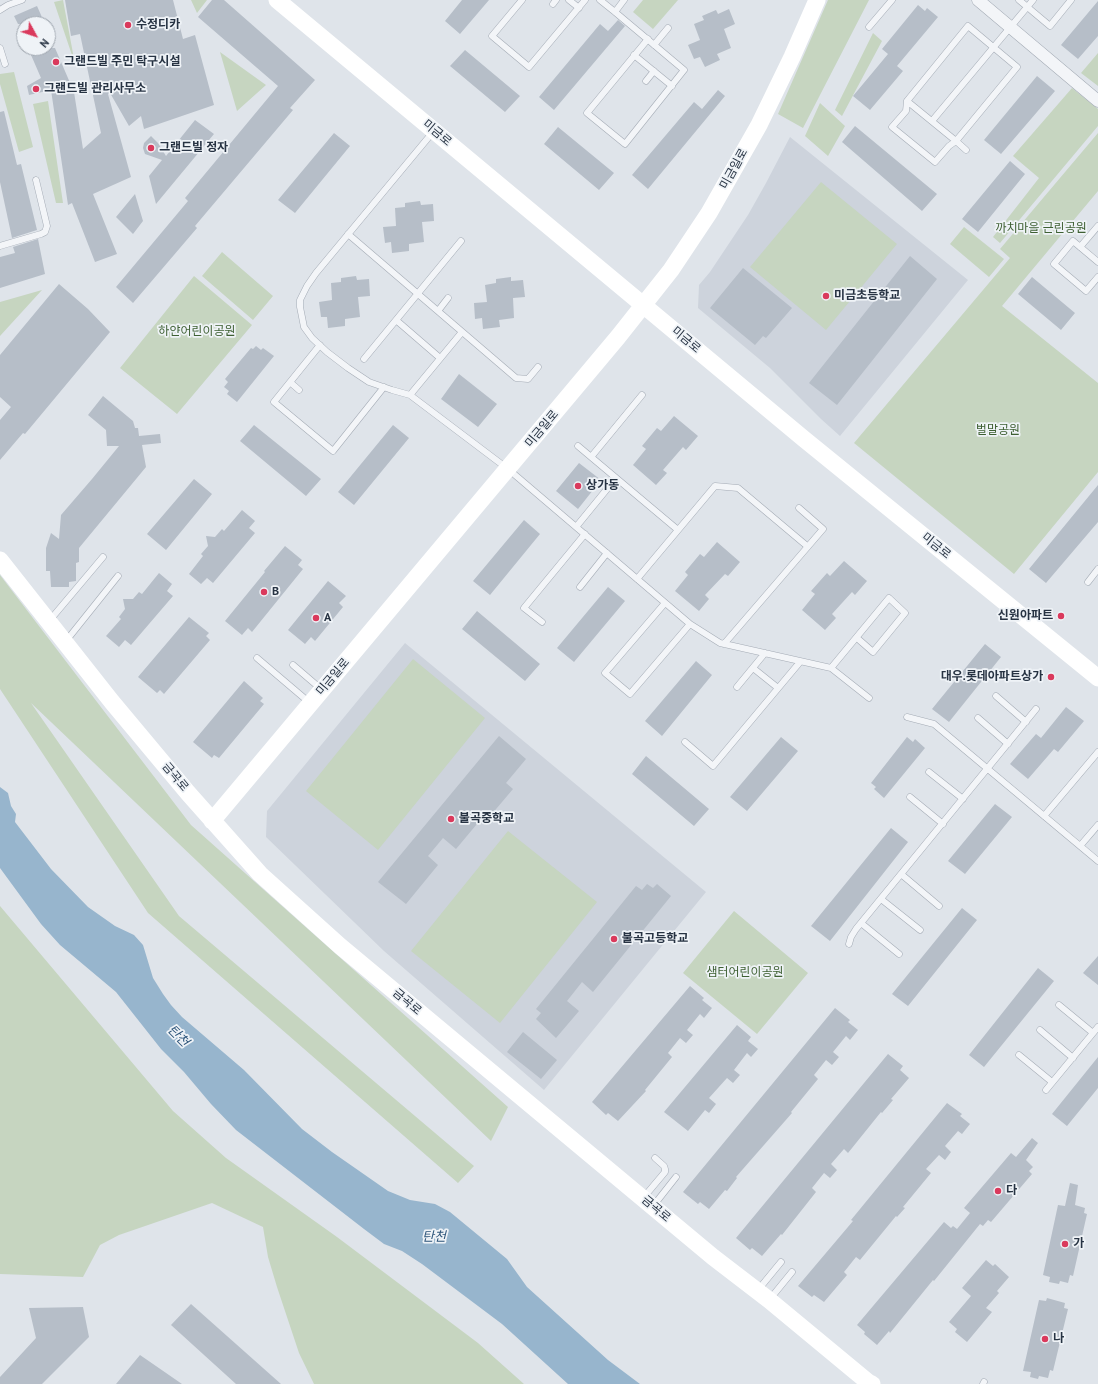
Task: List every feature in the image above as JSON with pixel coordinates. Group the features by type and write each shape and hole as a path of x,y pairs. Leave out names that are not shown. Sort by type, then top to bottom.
{"main road":[{"name":"미금로","path":"277,0 804,439 1097,676"},
{"name":"미금일로","path":"212,821 508,469 644,305 671,270 732,173 792,57 817,0"},
{"name":"금곡로","path":"0,560 117,708 212,821 260,874 340,946 713,1257 763,1295 869,1383"}],"street":[{"path":"978,0 1098,101"}],"lane":[{"path":"0,10 8,5 22,0"},
{"path":"522,0 492,36 529,67 585,0"},
{"path":"569,0 579,8"},
{"path":"600,0 614,12 648,40 684,70 624,144 587,113 648,40"},
{"path":"614,12 624,0"},
{"path":"869,27 892,0"},
{"path":"1019,0 1050,26 1071,0"},
{"path":"932,121 1033,0"},
{"path":"968,26 993,47 1017,68 956,142 949,146 935,162 892,127 906,111 906,101 968,26"},
{"path":"654,45 668,28"},
{"path":"0,48 5,64"},
{"path":"634,55 672,86"},
{"path":"646,81 654,71"},
{"path":"906,101 966,150"},
{"path":"434,131 316,273 307,286 300,300 300,314 304,327 312,338 348,368 369,382 410,395 508,469 690,624 720,643 831,668 868,698"},
{"path":"0,246 45,232 47,226 36,180"},
{"path":"1080,247 1098,226"},
{"path":"348,234 516,378 528,379 538,367"},
{"path":"364,360 461,240"},
{"path":"1098,262 1073,241 1054,264 1086,291 1098,277"},
{"path":"438,311 448,298"},
{"path":"396,320 440,358"},
{"path":"410,395 462,332"},
{"path":"320,345 274,402 332,451 384,387"},
{"path":"290,382 299,390"},
{"path":"591,457 642,395"},
{"path":"578,446 678,530"},
{"path":"576,527 616,478"},
{"path":"637,579 714,486 738,488 807,546"},
{"path":"724,644 823,529 799,508"},
{"path":"542,622 524,608 585,534"},
{"path":"580,587 607,553"},
{"path":"49,622 103,557"},
{"path":"1088,582 1098,569"},
{"path":"65,642 118,576"},
{"path":"831,668 889,598 905,613 873,652 857,638"},
{"path":"665,603 606,673 630,694 690,624"},
{"path":"737,687 765,653"},
{"path":"257,658 311,704"},
{"path":"685,742 713,766 800,662"},
{"path":"293,665 323,690"},
{"path":"753,668 778,688"},
{"path":"996,696 1026,722"},
{"path":"849,944 851,937 861,923 1036,709"},
{"path":"907,717 934,724 1098,861"},
{"path":"978,718 1008,744"},
{"path":"1044,816 1098,752"},
{"path":"929,772 963,799"},
{"path":"910,797 943,824"},
{"path":"1080,846 1098,825"},
{"path":"902,874 939,906"},
{"path":"881,899 920,930"},
{"path":"861,923 899,954"},
{"path":"1059,1005 1093,1033"},
{"path":"1046,1090 1098,1027"},
{"path":"1040,1030 1073,1058"},
{"path":"1019,1055 1052,1082"},
{"path":"648,1202 666,1169 655,1158"},
{"path":"648,1202 676,1177"},
{"path":"763,1295 782,1262"},
{"path":"763,1295 792,1272"}],"shaded area":[{"name":"미금초등학교","path":"790,137 968,280 840,436 770,368 698,308 699,285 710,272 748,215"},
{"path":"405,643 706,892 544,1090 384,951 266,837 267,811"}],"green space":[{"path":"63,0 75,64 54,2"},
{"path":"191,0 207,0 197,13"},
{"path":"643,0 678,0 653,29 633,12"},
{"path":"828,0 869,0 803,128 778,114"},
{"path":"873,33 882,41 842,116 835,110"},
{"path":"220,52 266,85 237,111"},
{"path":"1098,53 1098,86 1081,73"},
{"path":"14,72 33,147 19,152 0,84 0,74"},
{"path":"1072,88 1098,109 1098,126 1000,243 993,237 1039,178 1013,156"},
{"path":"48,101 63,203 56,203 33,104"},
{"path":"820,103 845,126 828,156 805,136"},
{"name":"벌말공원","path":"1098,133 1098,191 1002,306 1098,383 1098,472 1014,574 854,443 1010,258 1000,249"},
{"path":"821,182 897,244 826,330 750,267"},
{"path":"964,227 1004,259 989,277 950,244"},
{"path":"222,252 273,296 253,320 202,276"},
{"name":"하얀어린이공원","path":"194,276 252,325 177,414 120,368"},
{"path":"42,290 0,336 0,302"},
{"path":"0,575 191,825 508,1107 491,1141 31,703 179,916 474,1166 458,1183 148,913 0,689"},
{"path":"413,659 485,718 378,850 306,791"},
{"path":"508,831 597,902 500,1023 411,951"},
{"path":"0,906 173,1111 226,1158 337,1237 478,1343 524,1384 314,1384 299,1353 277,1287 268,1257 263,1227 212,1203 119,1235 100,1245 83,1277 0,1274"},
{"name":"샘터어린이공원","path":"734,911 808,973 757,1034 683,973"}],"water":[{"name":"탄천","path":"0,787 8,793 11,806 16,814 15,822 51,869 88,907 115,926 134,935 143,945 153,978 171,1005 182,1017 244,1070 302,1129 388,1191 410,1200 435,1204 450,1212 507,1259 527,1287 608,1360 640,1384 568,1384 502,1324 422,1264 402,1251 384,1244 236,1130 211,1104 184,1072 161,1049 116,992 60,945 41,924 0,868"}],"building":[{"path":"65,0 173,0 183,39 195,35 214,105 144,129 141,116 129,126 110,93 108,94 131,177 93,194 117,254 95,262 72,203 68,205 51,90 29,95 27,86 41,78 31,56 56,56 56,50 74,92 83,149 101,133 80,34 71,36"},
{"path":"212,0 224,0 315,80 290,108 293,110 195,226 197,228 133,303 116,287 188,201 185,198 278,86 198,17"},
{"path":"462,0 489,0 460,34 445,21"},
{"path":"1098,1 1098,36 1078,59 1061,45"},
{"path":"918,5 925,11 927,8 938,17 897,66 903,71 870,110 853,96 888,54 882,49"},
{"path":"37,6 41,16 16,16 16,20 14,16"},
{"path":"729,9 735,24 724,29 731,48 717,54 720,60 705,67 700,57 694,59 688,45 700,40 694,24 704,20 702,16 716,10 718,14"},
{"path":"618,20 625,26 554,110 539,97 600,24 608,31"},
{"path":"465,50 520,96 505,112 450,66"},
{"path":"1037,76 1055,91 1001,154 984,140"},
{"path":"718,90 725,96 648,189 632,175 694,102 702,109"},
{"path":"4,111 17,165 21,164 37,230 12,238 0,182 0,112"},
{"path":"195,120 214,134 156,204 149,176 162,160 145,154 143,148 144,143 151,136 158,143 166,156"},
{"path":"855,126 937,194 922,211 842,142"},
{"path":"558,127 614,173 599,190 544,144"},
{"path":"334,133 350,146 295,213 278,200"},
{"path":"1010,161 1025,174 978,232 962,219"},
{"path":"135,194 143,221 133,234 116,217"},
{"path":"420,201 421,205 433,204 434,221 422,222 424,242 409,244 409,251 392,253 391,242 385,243 383,227 396,226 395,208 405,207 405,203"},
{"path":"38,239 45,274 0,288 0,257 15,253 13,247"},
{"name":"미금초등학교","path":"910,256 937,279 837,405 809,383"},
{"path":"743,268 792,308 766,338 763,336 755,345 710,308"},
{"path":"356,276 357,280 369,279 370,296 358,297 360,317 345,319 345,326 328,328 327,317 321,317 319,302 332,300 331,283 341,282 341,278"},
{"path":"511,277 511,281 523,280 525,297 513,298 514,318 499,320 500,327 483,329 482,318 475,319 474,303 487,302 485,285 496,283 496,279"},
{"path":"1032,277 1075,313 1061,330 1018,294"},
{"path":"59,284 88,309 110,332 25,434 23,433 0,460 0,420 11,407 0,397 0,355"},
{"path":"256,346 261,350 263,348 274,356 237,402 227,394 229,391 224,387 228,382 225,379 251,348 253,349"},
{"path":"459,374 497,404 478,427 441,399"},
{"path":"103,396 133,421 135,428 138,428 139,436 160,434 161,443 142,445 146,467 79,548 79,562 76,563 76,581 69,582 69,587 51,587 50,571 46,571 46,548 51,533 59,539 61,515 119,446 107,446 106,430 88,415"},
{"path":"674,416 698,436 686,450 683,447 663,470 667,473 656,485 633,465 646,449 642,446 657,428 661,431"},
{"path":"254,425 321,479 306,496 240,441"},
{"path":"393,425 409,438 354,505 338,492"},
{"name":"상가동","path":"579,463 601,480 578,509 556,491"},
{"path":"194,479 212,494 166,550 147,534"},
{"path":"1098,485 1098,522 1046,583 1029,569"},
{"path":"242,510 255,521 249,528 255,533 213,583 207,578 201,584 189,574 203,556 201,554 208,546 206,536 215,537 222,529 224,531"},
{"path":"524,520 540,534 490,595 473,581"},
{"path":"717,542 740,562 728,576 725,574 705,595 709,599 699,611 675,591 688,575 685,572 700,554 704,557"},
{"name":"B","path":"285,546 302,560 298,565 303,569 252,632 248,628 242,635 225,621"},
{"path":"844,561 867,581 855,595 852,592 832,614 836,618 825,630 802,610 815,594 811,591 827,573 830,576"},
{"path":"159,573 172,584 167,591 173,596 131,645 125,640 119,647 106,636 121,619 119,617 125,609 123,599 133,599 139,592 142,594"},
{"name":"A","path":"328,581 346,596 339,603 343,607 315,641 311,637 305,644 288,630"},
{"path":"608,587 625,601 574,662 557,648"},
{"path":"477,611 540,664 525,681 462,629"},
{"path":"189,617 209,633 206,636 210,640 164,694 160,690 157,693 138,677"},
{"path":"985,644 1001,657 949,722 932,709"},
{"path":"696,661 712,675 662,736 645,721"},
{"path":"244,681 263,698 260,701 264,704 219,758 214,755 212,758 193,742"},
{"path":"1066,707 1084,721 1058,752 1054,749 1028,779 1010,764 1036,734 1041,738"},
{"name":"불곡중학교","path":"499,736 526,759 506,783 513,789 491,815 487,812 456,849 443,838 428,856 438,865 406,904 378,882"},
{"path":"781,737 798,751 747,811 730,797"},
{"path":"907,737 913,742 915,739 925,748 884,798 874,789 876,787 871,783"},
{"path":"646,756 709,809 694,826 632,774"},
{"path":"995,804 1012,817 965,874 948,861"},
{"path":"891,828 908,842 830,941 811,926"},
{"name":"불곡고등학교","path":"647,884 653,888 657,884 671,896 593,992 582,982 567,1001 579,1011 556,1038 536,1019 541,1013 536,1009 636,886 642,890"},
{"path":"962,908 977,920 908,1006 892,994"},
{"path":"1098,956 1098,985 1083,973"},
{"path":"1038,968 1054,981 984,1067 969,1055"},
{"path":"690,986 704,998 702,1000 712,1008 704,1018 700,1014 687,1030 693,1035 686,1043 680,1038 668,1053 672,1057 645,1090 646,1091 618,1121 608,1113 606,1115 592,1102"},
{"path":"835,1008 850,1020 848,1022 858,1030 850,1040 846,1036 833,1052 839,1057 832,1065 826,1060 814,1075 818,1079 791,1112 792,1113 736,1177 737,1178 727,1191 725,1190 709,1209 700,1202 698,1204 683,1192"},
{"path":"737,1025 751,1037 748,1041 758,1049 751,1057 747,1053 734,1070 740,1075 733,1083 727,1078 709,1098 716,1104 709,1113 705,1110 688,1131 664,1112"},
{"path":"523,1032 557,1060 541,1079 507,1052"},
{"path":"888,1054 903,1066 900,1070 909,1078 891,1099 893,1100 882,1113 881,1112 848,1153 844,1149 831,1164 837,1170 830,1178 824,1173 812,1188 816,1192 782,1235 781,1234 762,1256 752,1248 750,1250 736,1238"},
{"path":"1098,1057 1098,1088 1067,1126 1052,1114"},
{"path":"947,1103 962,1114 960,1116 970,1124 962,1134 958,1131 945,1146 951,1152 945,1160 939,1155 926,1169 931,1173 903,1207 905,1208 897,1217 896,1216 860,1260 856,1257 844,1272 847,1275 824,1302 814,1295 812,1297 798,1286 853,1221 851,1220"},
{"path":"1032,1138 1038,1143 1026,1160 1033,1167 1029,1171 1032,1174 991,1222 988,1220 983,1226 980,1224 890,1333 889,1331 877,1345 864,1334 865,1332 857,1325 944,1222 951,1228 953,1226 957,1229 970,1213 964,1208 1011,1153 1016,1157"},
{"name":"가","path":"1070,1183 1078,1185 1075,1205 1085,1208 1084,1213 1087,1214 1073,1276 1070,1275 1068,1283 1060,1281 1059,1284 1049,1282 1050,1277 1043,1275 1058,1205 1065,1206"},
{"path":"986,1260 993,1266 995,1264 1009,1277 997,1291 999,1293 986,1308 992,1312 967,1342 955,1332 957,1329 949,1322 971,1296 962,1288"},
{"name":"나","path":"1047,1298 1065,1303 1064,1308 1068,1309 1053,1371 1050,1370 1048,1378 1039,1376 1038,1379 1030,1377 1031,1372 1023,1371 1039,1300 1046,1301"},
{"path":"191,1304 281,1384 236,1384 171,1325"},
{"path":"83,1307 89,1337 42,1384 0,1384 0,1377 36,1338 29,1308"},
{"path":"140,1355 182,1384 116,1384"}],"place":[{"name":"수정디카","path":"128,25"},
{"name":"그랜드빌 주민 탁구시설","path":"56,62"},
{"name":"그랜드빌 관리사무소","path":"36,89"},
{"name":"그랜드빌 정자","path":"151,148"},
{"name":"미금초등학교","path":"826,296"},
{"name":"상가동","path":"578,486"},
{"name":"B","path":"264,592"},
{"name":"신원아파트","path":"1061,616"},
{"name":"A","path":"316,618"},
{"name":"대우.롯데아파트상가","path":"1051,677"},
{"name":"불곡중학교","path":"451,819"},
{"name":"불곡고등학교","path":"614,939"},
{"name":"다","path":"998,1191"},
{"name":"가","path":"1065,1244"},
{"name":"나","path":"1045,1339"}],"park label":[{"name":"까치마을 근린공원","path":"1041,229"}]}
